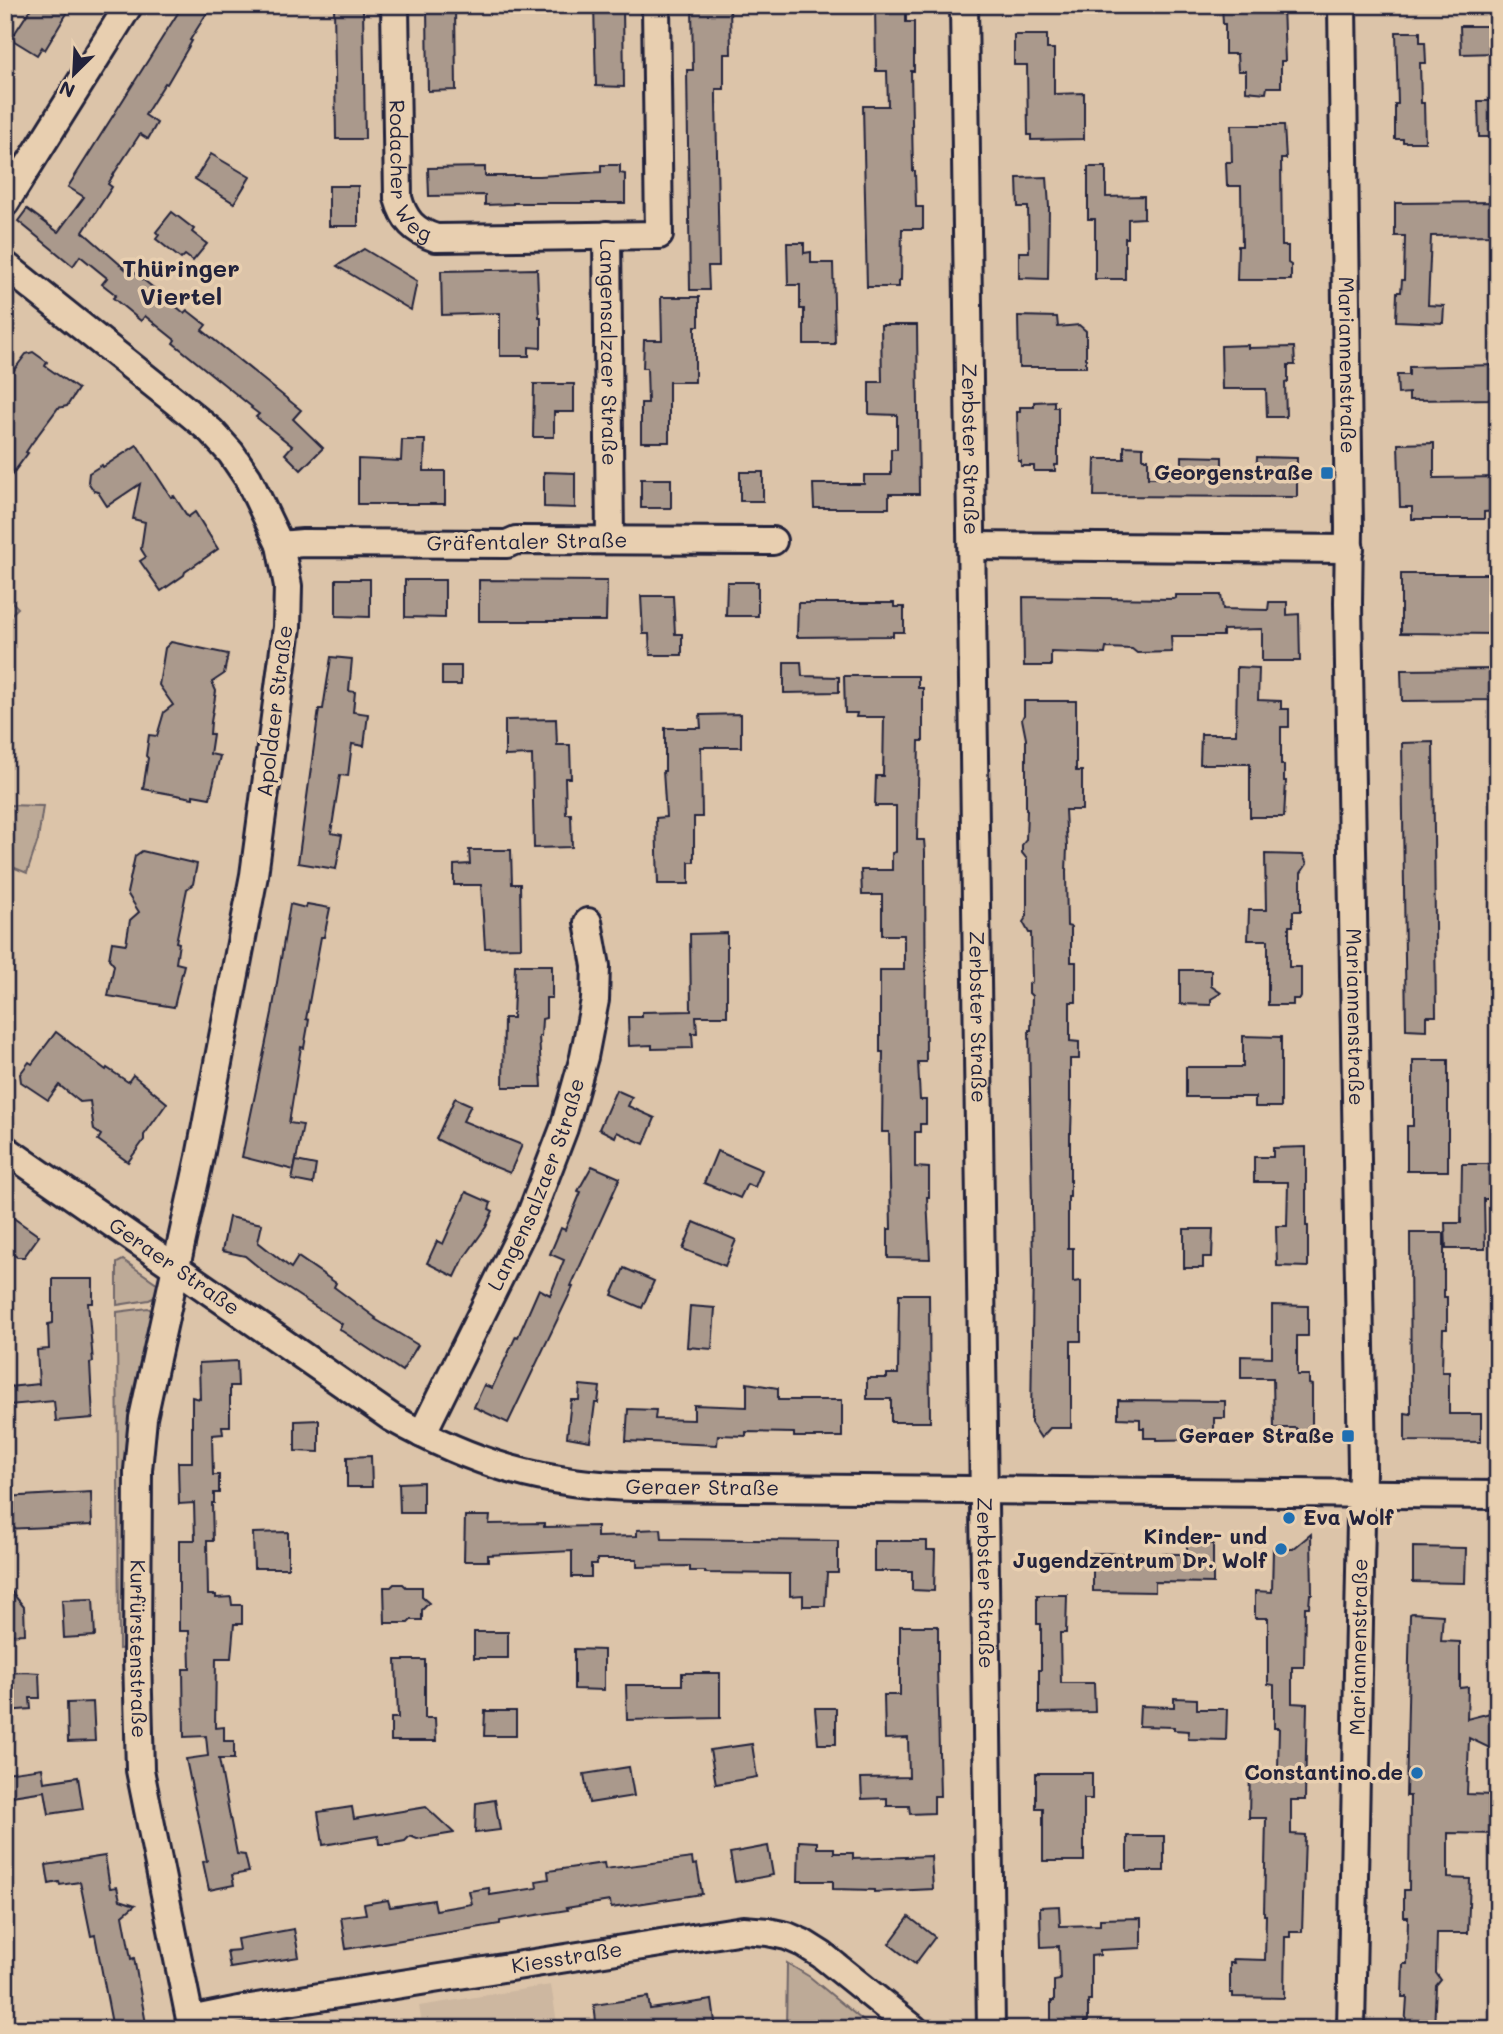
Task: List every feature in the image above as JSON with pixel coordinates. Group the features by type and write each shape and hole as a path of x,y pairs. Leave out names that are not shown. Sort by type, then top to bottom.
{"street":[{"path":"5,203 129,5"},
{"name":"Rodacher Weg","path":"395,5 398,198 410,225 422,234 436,238 607,235"},
{"name":"Langensalzaer Straße","path":"610,540 607,235 659,235 656,5"},
{"name":"Zerbster Straße","path":"964,5 992,2029"},
{"name":"Mariannenstraße","path":"1342,5 1350,549 1347,569 1362,1494 1351,2029"},
{"name":"Apoldaer Straße","path":"5,265 211,431 231,453 248,478 268,517 280,545 288,586 287,627 260,832 229,1012 176,1267"},
{"name":"Gräfentaler Straße","path":"280,545 507,544 516,540 774,541"},
{"path":"972,546 1350,549"},
{"name":"Langensalzaer Straße","path":"422,1434 531,1214 564,1128 584,1057 595,1000 596,966 588,922"},
{"name":"Geraer Straße","path":"5,1149 368,1403 454,1450 527,1475 606,1486 1498,1495"},
{"name":"Kurfürstenstraße","path":"176,1267 143,1418 138,1470 137,1670 142,1783 191,2024"},
{"name":"Kiesstraße","path":"191,2024 326,1996 743,1930 787,1936 803,1943 822,1955 914,2029"}],"shaded area":[{"path":"5,595 18,608 6,619 10,632 5,646"},
{"path":"5,805 43,806 38,840 27,873 5,864"},
{"path":"123,1260 158,1284 155,1297 117,1305 117,1263"},
{"path":"148,1308 152,1311 126,1440 123,1488 125,1648 119,1649 117,1312"},
{"path":"787,1963 810,1977 873,2029 786,2029"},
{"path":"551,1985 558,2029 423,2029 419,2006"}],"building":[{"path":"33,5 72,5 45,50 42,47 37,55 11,39"},
{"path":"183,5 212,5 167,84 165,83 145,115 157,123 148,139 140,134 108,184 112,187 83,232 131,274 134,272 184,313 187,310 206,325 202,330 301,410 293,419 323,448 301,470 285,454 292,446 256,417 259,414 252,407 173,343 175,340 145,316 141,321 113,298 116,295 102,284 107,278 80,256 73,266 18,221 27,209 58,232 84,197 68,187"},
{"path":"334,5 363,5 365,139 336,139"},
{"path":"427,5 455,5 456,90 428,91"},
{"path":"594,5 623,5 624,87 596,86"},
{"path":"692,5 730,5 731,54 724,54 724,89 716,89 719,266 708,266 709,290 690,290 687,70 693,70"},
{"path":"875,5 902,5 902,12 906,12 906,22 914,22 914,71 911,71 913,171 916,207 923,207 923,229 902,229 899,287 867,287 863,106 888,106 887,71 876,71"},
{"path":"1222,5 1283,5 1285,61 1281,61 1281,87 1267,87 1266,93 1246,91 1246,71 1238,71 1237,54 1225,54"},
{"path":"1460,26 1497,26 1497,53 1461,54"},
{"path":"1396,32 1420,32 1420,42 1425,42 1426,63 1420,63 1425,142 1403,142 1403,139 1395,139 1395,104 1398,104"},
{"path":"1014,35 1047,35 1047,49 1054,49 1054,94 1084,93 1084,139 1031,140 1031,135 1028,135 1027,65 1014,65"},
{"path":"1478,101 1498,101 1498,137 1479,137"},
{"path":"1231,125 1284,125 1286,159 1281,159 1282,246 1288,246 1291,280 1237,280 1238,246 1242,246 1241,186 1227,186 1226,162 1232,162"},
{"path":"211,154 250,177 234,203 195,179"},
{"path":"601,165 620,165 620,173 625,174 625,203 485,205 485,195 429,196 428,168 485,167 485,176 540,176 601,172"},
{"path":"1088,167 1106,167 1106,197 1144,196 1144,218 1128,219 1125,279 1095,279 1095,219 1088,219"},
{"path":"1047,177 1048,279 1019,278 1019,252 1029,252 1028,207 1018,207 1017,178"},
{"path":"329,186 358,186 358,226 329,226"},
{"path":"1498,202 1498,235 1431,236 1428,305 1444,306 1443,323 1396,321 1397,292 1401,292 1404,280 1405,236 1395,236 1395,203"},
{"path":"172,212 194,229 192,232 207,244 193,261 185,255 181,259 156,239 159,235 156,232"},
{"path":"787,243 804,243 804,253 811,252 811,263 833,263 835,344 804,344 804,309 800,309 800,285 788,285"},
{"path":"364,249 417,281 411,310 337,266"},
{"path":"537,269 541,348 529,347 529,356 500,356 500,313 442,315 441,271"},
{"path":"661,297 699,297 699,326 695,326 695,382 669,382 669,442 641,442 641,403 648,403 647,368 643,368 644,340 662,340"},
{"path":"1018,316 1057,317 1058,327 1079,325 1086,331 1086,367 1019,367"},
{"path":"881,325 917,325 919,494 889,494 889,508 814,508 813,484 864,484 864,475 891,475 891,449 897,449 897,415 869,414 869,382 882,382"},
{"path":"1248,345 1248,348 1294,347 1295,365 1288,365 1288,382 1285,383 1286,417 1267,417 1266,389 1222,389 1221,346"},
{"path":"33,352 47,362 45,366 78,389 67,406 58,408 5,484 5,382 26,354"},
{"path":"1498,365 1498,399 1409,400 1409,393 1398,394 1397,375 1409,375 1409,367"},
{"path":"534,384 574,384 574,412 554,412 554,437 533,437"},
{"path":"1054,401 1054,407 1058,407 1058,465 1055,465 1055,471 1034,471 1034,466 1021,466 1021,461 1018,461 1017,412 1020,412 1020,407 1034,407 1034,402"},
{"path":"402,440 425,440 424,471 445,471 445,504 358,504 358,459 401,461"},
{"path":"1434,443 1434,478 1498,477 1498,511 1484,512 1484,519 1412,519 1412,507 1400,507 1398,444"},
{"path":"137,445 171,497 174,496 188,517 195,512 218,549 161,591 140,561 146,557 141,549 145,522 133,519 140,484 107,506 88,482 89,473"},
{"path":"1124,446 1143,447 1143,459 1148,459 1148,478 1182,478 1182,456 1222,457 1222,478 1256,479 1257,457 1297,458 1297,497 1094,496 1095,459 1124,459"},
{"path":"544,472 575,473 575,508 544,507"},
{"path":"740,472 763,472 763,501 740,501"},
{"path":"641,479 671,479 671,508 641,508"},
{"path":"1401,574 1498,574 1498,634 1401,633"},
{"path":"336,579 370,579 370,617 336,616"},
{"path":"405,580 445,580 445,618 405,617"},
{"path":"479,580 607,581 606,621 479,621"},
{"path":"727,582 758,582 758,616 726,616"},
{"path":"1176,595 1221,595 1223,609 1268,610 1269,602 1287,602 1287,615 1299,614 1300,661 1262,661 1262,629 1223,630 1223,636 1171,636 1172,652 1137,653 1132,649 1106,648 1105,654 1051,652 1051,666 1024,666 1023,597 1174,599"},
{"path":"641,596 673,596 675,634 682,634 682,655 650,655 649,634 643,634"},
{"path":"798,603 894,603 894,607 904,607 904,632 893,632 893,636 797,637"},
{"path":"171,642 228,654 224,674 212,682 216,691 210,754 220,756 210,798 193,795 193,798 143,789 149,735 157,736 164,712 173,705 159,685 165,648"},
{"path":"331,657 352,659 349,691 355,692 353,712 368,714 364,746 352,744 348,776 340,775 331,833 342,835 336,869 298,863 319,709 323,709"},
{"path":"784,662 801,662 802,676 839,677 839,692 784,693"},
{"path":"442,666 461,666 461,685 442,685"},
{"path":"1237,667 1259,668 1258,700 1281,701 1281,709 1289,709 1289,727 1281,727 1281,765 1284,765 1286,781 1284,817 1250,817 1250,764 1200,764 1201,734 1236,734"},
{"path":"1498,669 1498,700 1402,701 1401,670"},
{"path":"844,676 918,676 918,688 923,688 917,840 924,840 925,852 926,1062 918,1062 920,1100 926,1100 926,1124 920,1124 920,1132 915,1132 915,1167 929,1168 927,1197 930,1259 888,1258 888,1229 891,1229 889,1132 882,1132 880,970 904,970 904,935 882,935 882,895 862,895 861,870 892,870 892,853 896,852 896,806 875,806 876,776 883,776 884,717 856,717 857,713 845,713"},
{"path":"1024,701 1076,701 1076,771 1082,771 1082,810 1065,810 1067,926 1071,927 1071,962 1076,962 1076,1002 1070,1002 1070,1041 1079,1042 1079,1059 1070,1059 1072,1101 1068,1248 1073,1248 1073,1282 1081,1281 1081,1341 1071,1341 1071,1428 1050,1428 1041,1438 1031,1423 1033,1264 1029,1030 1032,996 1029,993 1029,984 1032,982 1031,933 1023,922 1027,916 1027,859 1022,853 1022,845 1026,840 1027,810 1026,739 1022,719"},
{"path":"741,714 741,747 701,747 702,817 694,817 694,862 689,862 689,884 658,884 656,818 666,817 663,771 665,728 701,728 700,715"},
{"path":"556,719 557,745 570,745 571,778 565,778 566,814 571,814 572,847 534,848 532,755 505,756 505,720"},
{"path":"1433,742 1436,1016 1426,1016 1426,1030 1406,1029 1402,743"},
{"path":"469,850 511,850 512,884 520,884 521,947 485,948 481,885 454,885 454,865 470,864"},
{"path":"142,851 197,864 193,884 187,889 176,942 179,943 176,963 184,965 174,1007 108,996 114,965 109,959 112,942 126,944 130,920 139,912 127,893 135,856"},
{"path":"1265,854 1303,855 1307,864 1301,873 1301,911 1293,911 1293,926 1289,926 1289,967 1301,967 1301,997 1293,999 1293,1005 1268,1005 1268,940 1248,940 1249,910 1266,910"},
{"path":"290,904 306,908 307,904 330,908 324,937 321,937 306,1019 309,1020 304,1048 301,1047 289,1123 303,1125 294,1170 242,1157 272,1013"},
{"path":"727,933 727,1016 696,1016 697,1033 692,1033 693,1048 652,1049 652,1045 629,1046 628,1017 642,1017 642,1012 691,1011 690,934"},
{"path":"515,965 552,965 552,998 546,998 546,1018 542,1019 539,1036 542,1087 503,1087 504,1018 513,1018"},
{"path":"1180,970 1211,970 1211,986 1221,993 1211,999 1211,1005 1180,1004"},
{"path":"56,1032 106,1070 107,1068 128,1082 133,1075 167,1103 128,1162 98,1140 101,1135 94,1130 90,1101 80,1102 59,1085 48,1100 21,1082 20,1074 29,1062 32,1064"},
{"path":"1243,1036 1281,1037 1281,1107 1255,1107 1255,1097 1186,1097 1186,1067 1243,1067"},
{"path":"1413,1060 1448,1060 1448,1171 1407,1171 1407,1126 1413,1126"},
{"path":"616,1090 632,1097 628,1106 655,1118 644,1144 617,1132 615,1137 599,1129"},
{"path":"455,1098 471,1105 463,1121 522,1145 510,1173 436,1139"},
{"path":"1306,1147 1308,1267 1277,1266 1276,1226 1287,1226 1288,1182 1254,1182 1254,1157 1273,1157 1273,1148"},
{"path":"717,1151 762,1170 755,1187 747,1184 740,1198 704,1183"},
{"path":"296,1161 316,1165 313,1184 292,1180"},
{"path":"1462,1164 1497,1164 1498,1199 1484,1199 1485,1249 1446,1249 1445,1223 1461,1223"},
{"path":"592,1166 620,1178 571,1286 573,1287 508,1423 474,1407 484,1385 492,1388 539,1289 550,1295 564,1260 550,1254 561,1228 565,1230 581,1192 578,1191"},
{"path":"466,1192 491,1203 489,1209 493,1211 455,1277 427,1263 437,1241 443,1244"},
{"path":"5,1212 39,1236 24,1257 17,1257 5,1249"},
{"path":"229,1217 262,1224 258,1242 291,1268 298,1257 336,1283 334,1287 375,1319 418,1345 402,1371 339,1329 342,1324 273,1279 245,1256 222,1251"},
{"path":"694,1222 736,1240 725,1266 683,1249"},
{"path":"1184,1229 1213,1229 1212,1257 1203,1257 1203,1268 1184,1268"},
{"path":"1410,1233 1444,1233 1447,1329 1443,1329 1442,1372 1449,1372 1449,1414 1481,1414 1481,1442 1405,1441 1405,1413 1411,1414"},
{"path":"624,1268 654,1281 642,1308 612,1295"},
{"path":"53,1279 93,1279 93,1303 88,1303 93,1362 90,1363 93,1418 56,1421 54,1401 9,1405 8,1387 39,1384 37,1350 49,1349 48,1324 53,1323"},
{"path":"899,1294 929,1294 930,1422 891,1422 891,1399 867,1399 867,1378 887,1378 887,1374 898,1374"},
{"path":"1272,1305 1308,1306 1308,1336 1297,1336 1297,1375 1309,1375 1309,1384 1312,1385 1312,1428 1302,1437 1296,1428 1274,1428 1273,1378 1241,1378 1241,1356 1272,1357"},
{"path":"690,1306 715,1308 712,1349 687,1347"},
{"path":"237,1361 238,1386 230,1386 230,1426 222,1426 223,1434 212,1435 213,1475 219,1475 219,1493 214,1493 212,1503 213,1541 207,1541 208,1595 216,1595 216,1598 231,1597 232,1605 242,1605 242,1624 234,1624 231,1658 216,1658 215,1728 224,1727 224,1741 234,1741 234,1759 219,1759 237,1854 245,1855 249,1872 232,1875 234,1885 209,1890 203,1862 207,1861 186,1759 208,1756 206,1736 184,1737 183,1669 190,1669 189,1631 179,1631 179,1540 195,1540 194,1503 179,1504 178,1462 192,1462 192,1397 200,1399 199,1363"},
{"path":"747,1383 778,1388 778,1400 842,1400 842,1437 794,1437 794,1433 746,1432 746,1436 718,1435 717,1445 626,1441 628,1409 656,1410 655,1419 694,1420 694,1405 747,1407"},
{"path":"580,1385 600,1387 590,1441 567,1437 571,1400 579,1400"},
{"path":"1118,1400 1225,1401 1225,1418 1214,1418 1214,1439 1144,1438 1140,1419 1118,1418"},
{"path":"319,1420 319,1452 295,1451 295,1421"},
{"path":"371,1456 372,1487 347,1487 347,1457"},
{"path":"423,1482 423,1513 400,1513 399,1483"},
{"path":"91,1492 92,1525 5,1529 5,1497"},
{"path":"465,1516 490,1516 489,1524 597,1526 597,1537 637,1536 637,1530 661,1529 662,1539 838,1541 838,1573 827,1573 825,1606 803,1606 803,1595 790,1596 790,1574 705,1573 690,1571 690,1566 637,1567 637,1559 597,1559 597,1564 591,1564 591,1577 572,1577 572,1551 488,1555 488,1561 464,1561"},
{"path":"288,1532 288,1568 254,1568 253,1533"},
{"path":"1311,1534 1312,1594 1309,1607 1305,1607 1304,1667 1292,1667 1292,1703 1307,1704 1305,1800 1291,1800 1291,1834 1305,1835 1302,1932 1290,1932 1290,1937 1285,1937 1284,1998 1233,1997 1233,1993 1230,1993 1230,1963 1234,1963 1233,1959 1265,1960 1266,1818 1249,1818 1250,1769 1278,1769 1279,1728 1274,1728 1274,1685 1268,1684 1268,1618 1255,1618 1255,1591 1272,1592 1273,1549 1293,1549"},
{"path":"874,1541 927,1541 927,1550 935,1550 934,1591 912,1590 912,1571 874,1571"},
{"path":"1187,1543 1213,1544 1213,1583 1155,1582 1155,1592 1093,1591 1093,1553 1181,1554 1187,1553"},
{"path":"1413,1547 1466,1548 1465,1583 1413,1582"},
{"path":"5,1584 24,1607 25,1634 5,1635"},
{"path":"394,1584 422,1587 422,1597 429,1603 422,1610 422,1620 385,1623 384,1587"},
{"path":"1037,1595 1067,1595 1066,1633 1060,1633 1061,1683 1094,1683 1095,1712 1039,1713 1041,1624 1037,1624"},
{"path":"93,1599 95,1636 64,1638 62,1600"},
{"path":"1412,1613 1443,1615 1441,1641 1460,1642 1460,1688 1468,1687 1467,1719 1490,1713 1498,1747 1498,1752 1469,1738 1467,1794 1498,1797 1497,1834 1448,1833 1448,1878 1470,1879 1468,1933 1437,1933 1436,1973 1441,1980 1436,1986 1434,2029 1405,2029 1407,1997 1402,1997 1403,1964 1407,1964 1408,1917 1404,1917 1404,1890 1409,1890 1410,1796 1406,1796"},
{"path":"900,1626 938,1626 940,1796 934,1796 934,1813 910,1814 909,1806 887,1806 887,1798 862,1799 861,1778 909,1777 908,1738 885,1739 884,1695 900,1695"},
{"path":"474,1632 508,1632 508,1658 474,1658"},
{"path":"574,1649 604,1650 604,1690 574,1689"},
{"path":"396,1660 425,1660 425,1718 435,1718 436,1741 391,1741 391,1718 398,1718"},
{"path":"5,1673 39,1673 40,1698 30,1698 31,1709 5,1711"},
{"path":"682,1673 720,1673 720,1718 627,1720 626,1685 682,1685"},
{"path":"1174,1698 1197,1699 1197,1709 1227,1709 1226,1740 1188,1739 1189,1731 1174,1730 1174,1727 1139,1726 1140,1706 1174,1707"},
{"path":"93,1702 95,1741 68,1742 67,1703"},
{"path":"815,1708 836,1708 836,1744 818,1744"},
{"path":"485,1711 516,1711 516,1736 484,1736"},
{"path":"752,1744 757,1777 716,1784 710,1750"},
{"path":"629,1767 634,1796 589,1803 584,1774"},
{"path":"42,1768 44,1782 78,1777 83,1809 49,1814 45,1791 5,1797 5,1773"},
{"path":"1036,1773 1092,1773 1092,1799 1084,1799 1084,1861 1043,1861 1043,1808 1036,1808"},
{"path":"495,1800 500,1830 475,1833 476,1803"},
{"path":"352,1807 354,1819 426,1807 454,1833 417,1839 410,1836 405,1841 389,1844 379,1844 378,1836 323,1845 318,1812"},
{"path":"1127,1836 1164,1836 1164,1871 1127,1871"},
{"path":"799,1841 817,1842 817,1848 834,1848 834,1853 853,1853 853,1859 931,1856 933,1889 874,1892 833,1889 833,1881 798,1881"},
{"path":"768,1846 773,1875 735,1882 730,1853"},
{"path":"105,1856 110,1888 117,1887 120,1900 135,1905 123,1915 147,2029 113,2029 95,1935 91,1936 80,1882 49,1884 46,1865"},
{"path":"692,1858 693,1865 697,1864 702,1894 611,1908 610,1901 500,1921 500,1924 346,1949 341,1917 366,1914 364,1904 388,1900 390,1907 434,1900 436,1910 472,1904 469,1891 489,1888 490,1895 537,1888 536,1881 549,1879 548,1871 604,1863 605,1869"},
{"path":"1059,1906 1060,1926 1100,1925 1100,1919 1141,1918 1141,1948 1100,1950 1100,1955 1091,1956 1091,2000 1088,2000 1088,2021 1084,2021 1084,2029 1051,2029 1054,1981 1060,1980 1059,1946 1041,1947 1040,1907"},
{"path":"909,1917 935,1937 915,1964 889,1944"},
{"path":"294,1929 299,1957 230,1968 227,1951 239,1950 237,1939"},
{"path":"648,1997 650,2009 712,2000 716,2029 597,2029 594,2005"}],"place":[{"name":"Georgenstraße","path":"1327,473"},
{"name":"Geraer Straße","path":"1348,1436"},
{"name":"Eva Wolf","path":"1289,1518"},
{"name":"Kinder- und Jugendzentrum Dr. Wolf","path":"1281,1549"},
{"name":"Constantino.de","path":"1417,1773"}],"district":[{"name":"Thüringer Viertel","path":"181,283"}]}
